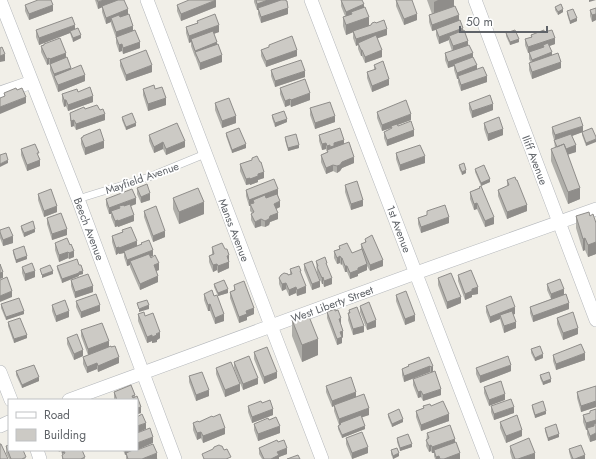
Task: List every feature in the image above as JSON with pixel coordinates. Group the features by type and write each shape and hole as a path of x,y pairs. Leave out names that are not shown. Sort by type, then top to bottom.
{"street":[{"name":"Beech Avenue","path":"0,0 78,199 175,459"},
{"name":"Manss Avenue","path":"147,0 322,459"},
{"name":"1st Avenue","path":"310,0 487,459"},
{"name":"Iliff Avenue","path":"475,0 596,320"},
{"path":"0,93 32,82"},
{"name":"West Liberty Street","path":"72,399 596,208"},
{"path":"0,372 11,399"}],"lane":[{"name":"Mayfield Avenue","path":"78,199 149,177 205,154"}],"building":[{"path":"38,0 51,0 53,5 29,14 25,5"},
{"path":"118,0 124,0 128,9 106,18 102,6"},
{"path":"189,0 216,0 181,14 177,5"},
{"path":"256,0 268,0 257,4"},
{"path":"281,0 287,1 288,8 261,17 258,8"},
{"path":"341,0 362,0 364,4 346,12"},
{"path":"396,0 412,0 417,14 404,19"},
{"path":"561,4 563,9 558,12 555,7"},
{"path":"455,6 459,15 432,25 429,15"},
{"path":"365,7 369,17 346,25 343,17 352,14 351,12"},
{"path":"596,8 596,14 592,15 590,10"},
{"path":"573,9 577,18 570,21 567,11"},
{"path":"129,14 133,26 116,32 111,18"},
{"path":"215,14 219,25 189,36 186,27 198,23 197,21"},
{"path":"72,17 75,25 39,38 36,30"},
{"path":"384,20 387,29 356,39 353,31"},
{"path":"460,20 463,28 439,37 436,29"},
{"path":"78,28 81,35 73,38 70,31"},
{"path":"135,30 140,42 123,48 122,44 119,45 116,37"},
{"path":"464,30 468,41 453,46 449,36"},
{"path":"515,30 519,39 510,42 506,33"},
{"path":"544,30 544,32 552,30 555,38 528,47 525,39"},
{"path":"213,31 217,42 195,51 191,39"},
{"path":"376,35 382,50 365,57 358,43"},
{"path":"292,36 297,50 266,61 261,50 269,47 269,45"},
{"path":"60,38 66,53 47,59 41,46"},
{"path":"548,43 552,52 532,60 529,52 544,47 543,45"},
{"path":"218,44 222,55 200,63 195,52"},
{"path":"469,45 473,53 448,62 445,53"},
{"path":"2,47 5,54 0,56 0,48"},
{"path":"146,50 152,65 126,75 120,60"},
{"path":"558,53 561,62 532,72 529,63"},
{"path":"67,57 71,68 54,74 50,64"},
{"path":"473,57 477,65 457,73 454,64"},
{"path":"301,60 305,71 275,81 271,70"},
{"path":"383,61 389,79 372,86 367,72 376,69 374,65"},
{"path":"81,65 85,75 58,85 54,76"},
{"path":"483,67 487,76 461,85 458,76"},
{"path":"305,79 310,93 285,101 280,88"},
{"path":"154,85 155,89 162,87 166,98 148,104 143,89"},
{"path":"90,87 93,96 68,105 66,100 64,100 62,94 77,89 78,92"},
{"path":"16,88 17,90 22,88 26,97 0,107 0,98 5,96 4,93"},
{"path":"490,95 493,104 472,111 469,103"},
{"path":"229,98 236,116 222,121 215,103"},
{"path":"406,100 411,114 382,125 377,112"},
{"path":"330,102 335,116 315,123 310,108"},
{"path":"97,105 100,110 103,109 105,114 76,124 74,120 71,121 70,113 84,107 85,109"},
{"path":"284,111 287,119 275,123 272,115"},
{"path":"132,113 136,123 126,127 122,117"},
{"path":"499,117 503,129 488,134 484,123"},
{"path":"580,117 583,126 555,135 552,127"},
{"path":"411,121 414,130 387,140 384,132 392,128 391,126 397,124 398,126"},
{"path":"177,123 185,141 166,149 163,142 154,147 149,135"},
{"path":"239,128 246,144 232,150 226,133"},
{"path":"340,128 344,140 334,143 334,146 330,147 330,145 327,146 326,143 322,144 319,135"},
{"path":"592,128 596,139 586,143 582,132"},
{"path":"100,129 104,141 85,148 81,138"},
{"path":"296,134 299,145 288,148 285,137"},
{"path":"571,134 576,145 566,149 564,144 557,147 554,140"},
{"path":"349,142 354,157 342,162 340,165 333,165 326,168 321,155 328,152 327,150"},
{"path":"35,144 40,160 27,165 21,149"},
{"path":"564,144 580,188 568,192 551,149"},
{"path":"420,145 425,156 400,165 396,153"},
{"path":"6,153 8,160 0,164 0,155"},
{"path":"257,156 261,162 264,172 258,174 258,176 246,179 240,164 252,160 252,158"},
{"path":"464,163 466,170 462,172 459,165"},
{"path":"484,165 490,179 481,183 475,169"},
{"path":"515,177 527,205 507,212 498,190 509,185 507,180"},
{"path":"274,179 278,189 249,200 246,190"},
{"path":"357,181 363,200 351,204 345,185"},
{"path":"147,184 150,193 141,197 137,188"},
{"path":"481,186 494,217 485,221 477,203 474,204 470,192 480,188 479,187"},
{"path":"198,188 204,202 179,212 173,198"},
{"path":"51,189 57,206 44,211 38,194"},
{"path":"132,189 136,198 109,208 106,199"},
{"path":"277,194 280,201 274,204 278,213 270,216 269,219 265,221 261,219 255,222 251,214 254,212 250,204 254,203 253,200 265,195 266,198"},
{"path":"130,204 134,215 115,221 111,211 120,208 119,206"},
{"path":"445,205 449,217 421,227 418,218 427,215 427,211"},
{"path":"156,206 165,231 153,236 144,211"},
{"path":"589,212 590,216 593,214 596,223 596,242 588,245 585,238 583,239 576,216"},
{"path":"61,213 67,229 52,234 47,218"},
{"path":"33,221 35,229 24,233 21,226"},
{"path":"9,227 13,236 3,240 0,230"},
{"path":"131,227 137,241 116,248 112,236"},
{"path":"372,235 383,260 370,265 361,244 366,242 365,239"},
{"path":"67,238 74,251 59,255 55,243"},
{"path":"149,240 153,250 127,260 124,251"},
{"path":"222,243 225,249 227,249 229,262 218,266 217,264 213,265 209,256 214,254 212,247"},
{"path":"347,243 352,253 362,249 367,264 350,273 342,258 340,256 337,258 334,251 340,249 339,246"},
{"path":"24,246 27,256 16,260 13,250"},
{"path":"149,254 151,258 155,255 159,263 154,265 158,276 140,284 130,261"},
{"path":"325,257 332,278 324,281 317,267 316,261"},
{"path":"77,259 83,271 62,279 57,266"},
{"path":"312,261 320,281 312,284 304,264"},
{"path":"32,263 35,271 25,274 22,267"},
{"path":"0,264 3,272 0,273"},
{"path":"50,265 53,271 42,275 40,269"},
{"path":"299,266 306,286 297,290 296,287 289,290 286,283 282,284 279,278 284,273 288,275 292,274 290,269"},
{"path":"471,270 478,287 465,294 458,275"},
{"path":"451,273 461,297 447,302 438,278"},
{"path":"88,274 93,286 75,292 71,280"},
{"path":"7,277 12,291 0,296 0,280"},
{"path":"560,279 564,289 551,294 547,284"},
{"path":"224,280 228,289 218,293 214,284"},
{"path":"244,281 254,308 246,311 247,314 239,317 230,292 235,290 234,285"},
{"path":"212,290 214,296 217,295 224,314 215,318 210,304 208,305 204,294"},
{"path":"406,291 415,315 405,319 396,295"},
{"path":"96,294 100,305 81,312 76,301"},
{"path":"566,294 569,303 533,316 530,307"},
{"path":"511,296 515,307 490,317 486,306"},
{"path":"19,298 24,311 6,317 1,304"},
{"path":"65,300 69,311 56,316 52,305"},
{"path":"147,300 149,305 139,309 137,303"},
{"path":"369,302 376,320 367,324 360,306"},
{"path":"357,307 364,326 353,329 348,313 350,313 349,310"},
{"path":"335,309 335,311 338,310 341,318 339,319 343,331 340,332 342,337 337,339 327,312"},
{"path":"512,311 516,322 504,326 500,315"},
{"path":"144,312 145,316 153,313 160,332 156,334 157,335 147,337 138,314"},
{"path":"573,312 578,328 563,333 557,318"},
{"path":"308,314 318,339 302,345 292,320"},
{"path":"20,318 27,335 14,339 8,322"},
{"path":"102,323 109,341 88,349 81,330"},
{"path":"77,334 83,350 74,354 67,338"},
{"path":"581,344 585,353 556,364 553,355"},
{"path":"111,346 115,346 119,357 98,366 97,363 87,367 83,357"},
{"path":"540,346 543,354 535,358 531,349"},
{"path":"267,347 277,372 264,377 254,352"},
{"path":"249,356 258,378 243,384 234,362"},
{"path":"508,356 511,365 480,376 476,368"},
{"path":"429,357 433,366 404,376 402,369 409,366 408,365"},
{"path":"231,362 240,384 225,390 216,368"},
{"path":"34,365 39,377 22,385 16,371"},
{"path":"435,371 441,389 423,395 421,391 418,392 413,379"},
{"path":"202,372 209,390 196,395 189,376"},
{"path":"549,372 551,379 543,382 540,375"},
{"path":"351,377 356,392 332,401 326,386"},
{"path":"501,381 505,394 489,400 484,387"},
{"path":"131,385 135,395 132,396 133,398 137,396 141,407 138,408 138,399 117,399 114,392"},
{"path":"596,386 596,401 581,406 577,392"},
{"path":"364,394 369,408 339,419 334,405"},
{"path":"511,399 514,407 494,414 491,406"},
{"path":"270,400 273,409 252,417 248,406 261,401 262,403"},
{"path":"443,401 449,414 421,425 416,411 424,408 423,406 430,404 431,406"},
{"path":"543,401 546,411 535,415 532,405"},
{"path":"399,409 403,419 392,424 388,414"},
{"path":"596,409 596,420 586,423 583,415"},
{"path":"142,414 146,423 138,426 138,416"},
{"path":"220,414 225,428 203,436 201,432 197,433 193,423"},
{"path":"361,415 365,426 342,435 338,426 341,424 340,423"},
{"path":"517,415 522,430 506,436 500,422"},
{"path":"276,417 280,426 258,434 254,424 268,418 269,420"},
{"path":"596,423 596,433 590,436 587,428 594,426"},
{"path":"556,424 559,434 548,438 545,428"},
{"path":"450,425 455,439 432,447 431,445 429,446 426,440 429,438 427,433"},
{"path":"150,428 153,437 138,443 138,433"},
{"path":"362,432 368,447 352,453 346,438"},
{"path":"408,434 412,444 400,448 397,438"},
{"path":"529,438 535,453 515,459 510,446"},
{"path":"277,440 278,442 284,440 287,448 277,452 279,455 271,459 264,459 259,448"},
{"path":"456,442 460,453 444,459 440,459 439,456 436,457 434,450"},
{"path":"1,444 8,459 0,459"},
{"path":"153,444 157,453 142,459 128,459 126,453 131,451 138,451 138,450"},
{"path":"8,445 8,451 23,451 26,457 22,459 11,459 6,446"},
{"path":"219,445 222,446 224,450 227,449 231,457 226,459 204,459 202,454"},
{"path":"581,445 585,455 573,459 569,449"},
{"path":"397,448 399,453 393,456 391,450"},
{"path":"64,451 82,451 85,457 81,459 63,459 62,455 65,453"},
{"path":"298,455 300,459 287,459"}]}
